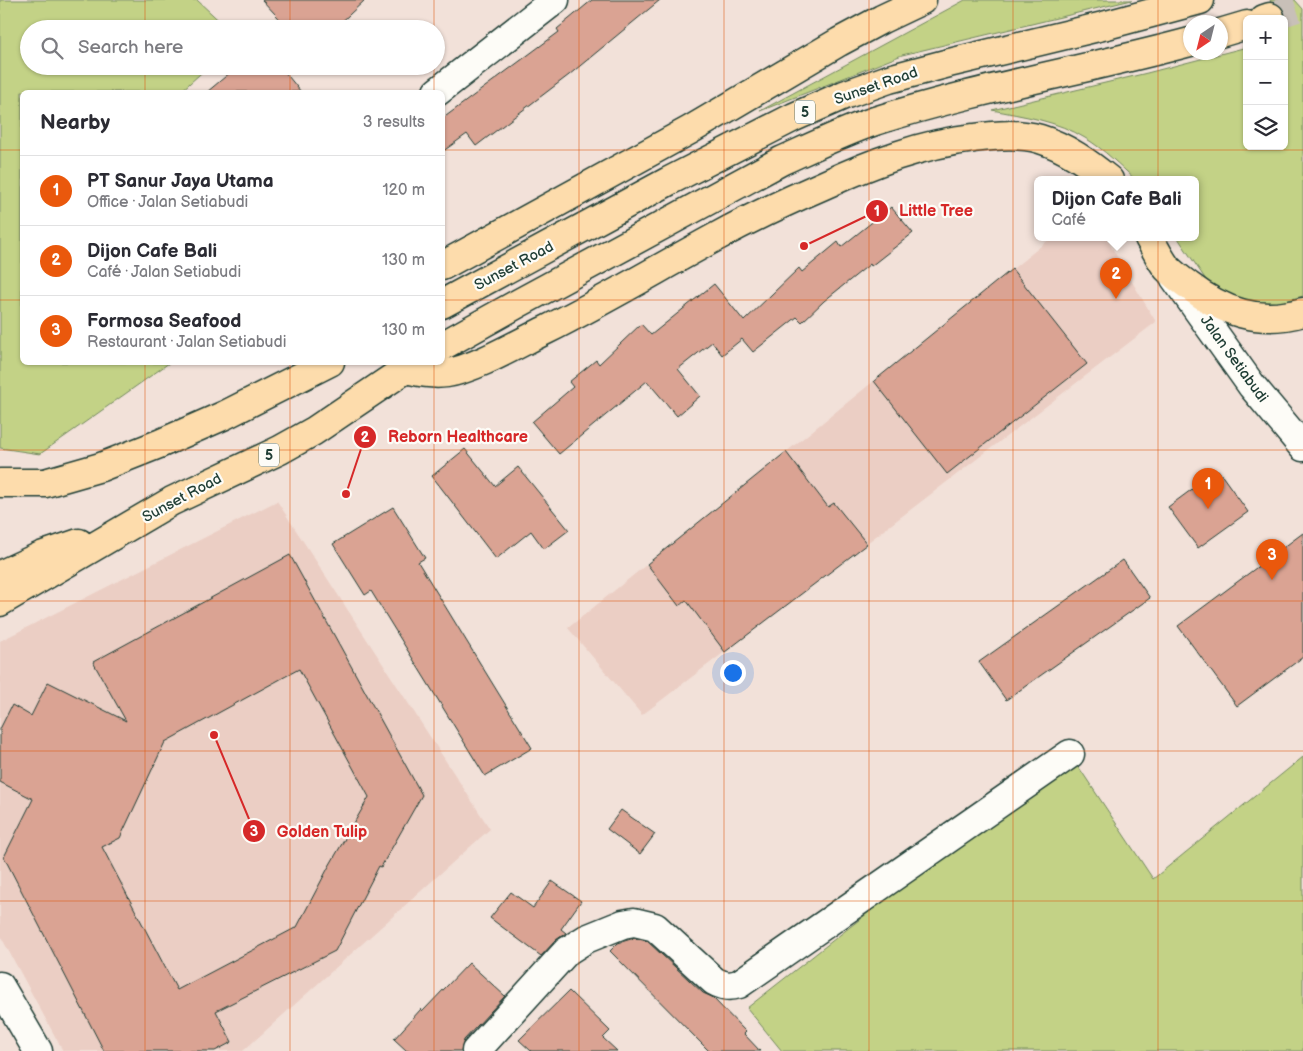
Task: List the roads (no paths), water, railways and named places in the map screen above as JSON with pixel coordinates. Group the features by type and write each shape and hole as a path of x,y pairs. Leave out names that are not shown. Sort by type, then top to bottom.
{"highway":[{"path":"445,264 690,130 882,18 922,0"},
{"name":"Sunset Road","path":"445,302 669,181 794,117 844,96 889,79 940,65 1103,26 1200,0"},
{"path":"1228,30 1243,26"},
{"name":"5","path":"445,344 519,302 821,142 873,122 927,106 1183,44"},
{"path":"410,366 427,374 448,373 475,364 586,310 709,241 784,203 903,153 952,140 1013,135 1039,139 1068,151 1104,176"},
{"path":"1151,241 1168,269 1205,298 1227,310 1274,318 1303,312"},
{"name":"Sunset Road","path":"0,602 172,501 280,450 314,431 410,366"},
{"path":"0,492 45,483 101,467 159,444 310,369"},
{"path":"0,483 45,483"},
{"path":"0,575 41,556 126,529"}],"street":[{"path":"440,90 555,0"},
{"name":"Jalan Setiabudi","path":"1168,269 1252,386 1303,447"},
{"path":"476,1051 567,951 586,939 623,924 634,922 655,927 714,981 724,986 740,984 1070,754"},
{"path":"2,995 38,1051"}],"tunnel":[{"path":"1276,15 1303,6"}],"place":[{"name":"Little Tree","path":"804,246"},
{"name":"Dijon Cafe Bali","path":"1116,299"},
{"name":"Reborn Healthcare","path":"346,494"},
{"name":"PT Sanur Jaya Utama","path":"1208,509"},
{"name":"Formosa Seafood","path":"1272,580"},
{"name":"Golden Tulip","path":"214,735"}]}
